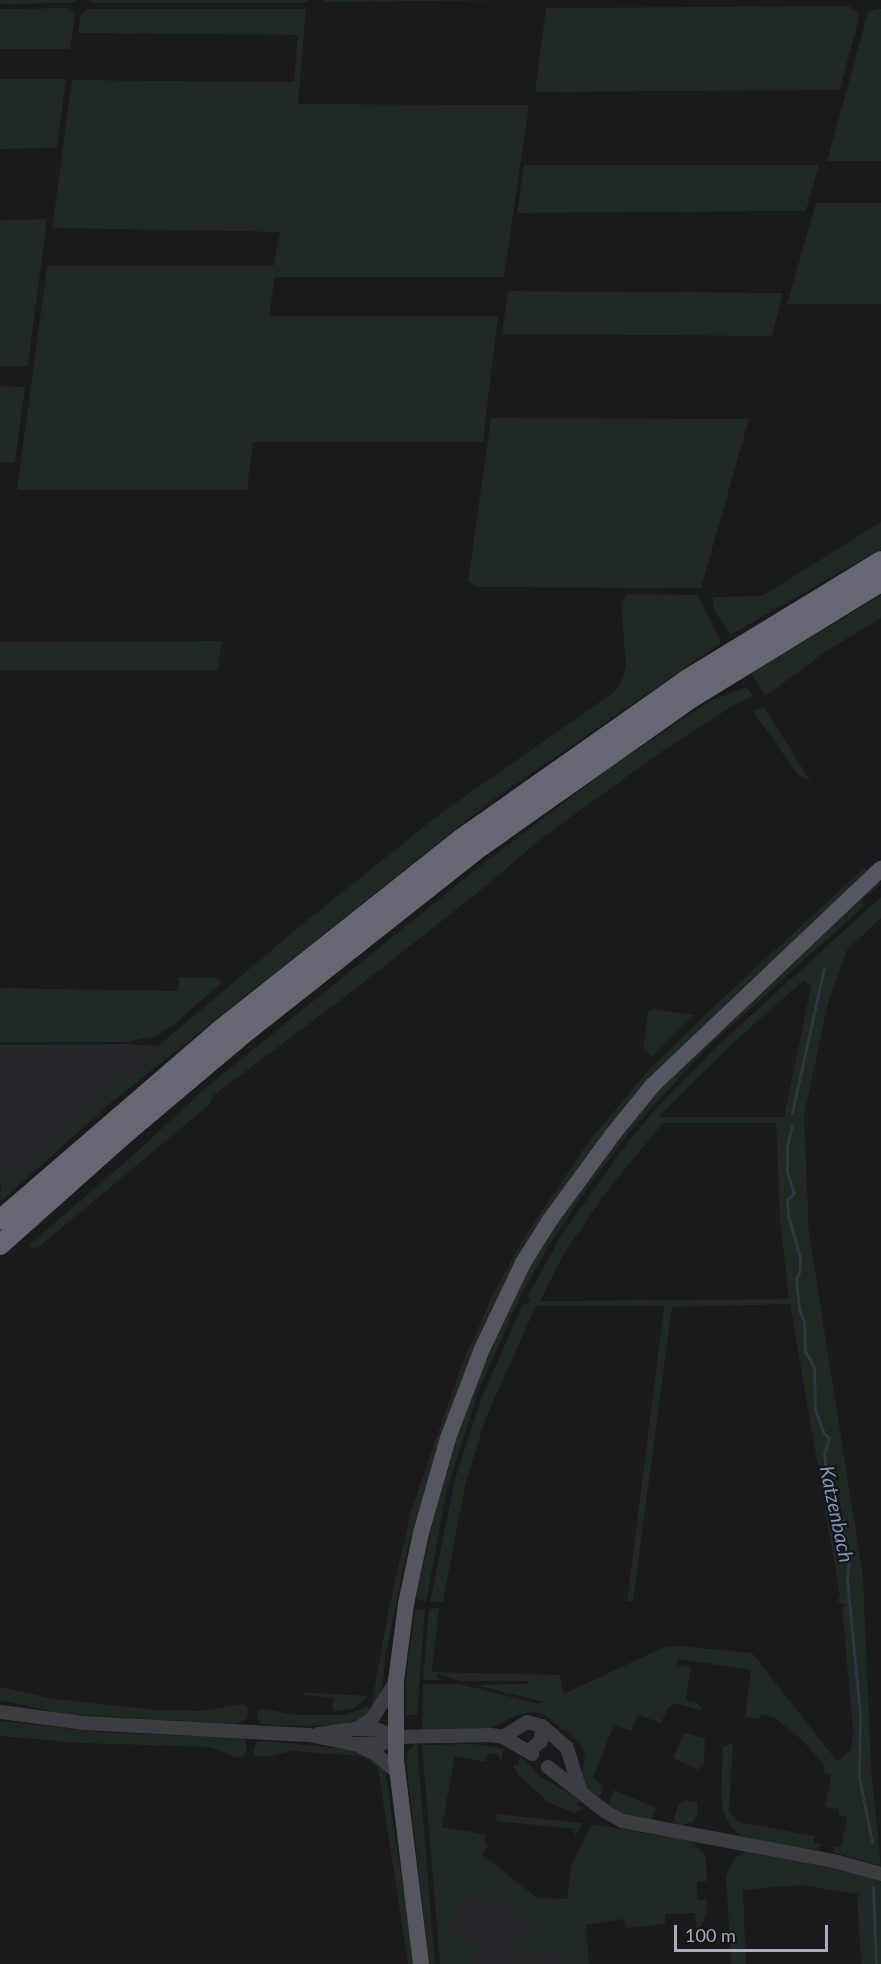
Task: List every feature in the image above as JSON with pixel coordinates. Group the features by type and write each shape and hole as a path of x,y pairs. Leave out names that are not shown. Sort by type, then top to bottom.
{"highway":[{"path":"0,1220 220,1030 469,833 686,680 881,561"},
{"path":"0,1245 235,1041 483,845 693,697 881,582"}],"main road":[{"path":"421,1964 398,1773 395,1737 396,1681 411,1579 432,1490 469,1381 523,1263 550,1220 613,1134 653,1085 881,869"}],"street":[{"path":"355,1729 372,1719 396,1681"},
{"path":"0,1712 94,1724 309,1735 354,1744 381,1744 395,1737"},
{"path":"503,1737 527,1722 542,1726 567,1748 580,1790"},
{"path":"309,1735 355,1729 378,1730 395,1737 503,1737 531,1753 541,1741 542,1726"},
{"path":"354,1744 376,1754 398,1773"},
{"path":"548,1767 606,1812 631,1824 838,1862 881,1874"}],"shaded area":[{"path":"0,0 78,0 70,3 0,4"},
{"path":"89,0 309,0 304,3 94,3"},
{"path":"323,0 545,0 325,2"},
{"path":"849,6 859,14 840,90 535,92 546,8"},
{"path":"69,8 75,14 70,49 0,49 0,9"},
{"path":"89,9 306,9 298,104 529,105 504,277 275,277 269,316 498,316 483,442 253,442 247,490 17,490 47,266 273,266 280,232 52,228 72,80 294,82 298,35 78,33 81,14"},
{"path":"881,9 881,161 827,161 868,12"},
{"path":"0,79 66,79 57,148 0,149"},
{"path":"524,165 819,165 806,211 517,213"},
{"path":"816,203 881,203 881,304 787,304"},
{"path":"47,219 28,366 0,366 0,220"},
{"path":"508,291 783,293 772,336 502,334"},
{"path":"0,386 25,387 15,463 0,462"},
{"path":"491,418 749,419 701,588 477,587 468,581"},
{"path":"881,522 881,549 730,635 713,608 713,597 762,596"},
{"path":"627,594 698,595 721,643 490,802 113,1101 0,1202 1,1185 147,1059 158,1046 305,922 441,813 614,692 622,680 626,666 621,603"},
{"path":"881,595 881,618 825,652 767,695 763,693 751,673"},
{"path":"222,641 218,670 0,670 0,642"},
{"path":"746,687 753,696 739,702 661,752 542,838 481,890 350,993 213,1096 209,1105 39,1247 32,1248 29,1245 139,1150 203,1090 484,863 612,766 712,700"},
{"path":"764,707 811,782 798,775 753,711"},
{"path":"864,868 868,869 593,1148 446,1426 408,1547 386,1653 382,1690 375,1707 372,1701 389,1608 411,1511 463,1361 494,1293 522,1241 587,1144 646,1073 708,1012"},
{"path":"879,881 881,884 863,899 863,907 711,1044 632,1129 588,1187 548,1247 520,1297 479,1389 447,1489 426,1602 416,1599 431,1529 459,1423 517,1287 542,1245 645,1103"},
{"path":"881,897 881,918 847,950 828,1003 804,1116 809,1233 863,1577 871,1765 881,1866 834,1852 834,1846 841,1847 847,1817 839,1815 839,1809 825,1807 831,1775 824,1773 825,1766 802,1740 775,1718 761,1714 759,1719 745,1717 751,1670 678,1659 677,1665 691,1667 686,1698 688,1701 698,1703 703,1711 675,1703 667,1710 661,1723 638,1715 631,1731 614,1725 593,1777 603,1787 598,1797 584,1785 581,1773 585,1756 580,1743 545,1715 535,1712 517,1715 491,1728 422,1731 423,1684 460,1684 539,1704 544,1702 474,1685 528,1684 528,1681 461,1681 437,1674 437,1678 445,1680 423,1680 429,1609 439,1608 432,1672 560,1675 564,1694 664,1647 678,1646 752,1653 837,1761 851,1750 853,1731 842,1608 846,1605 837,1601 840,1596 790,1304 672,1307 633,1601 627,1601 664,1306 536,1306 485,1420 465,1486 443,1602 430,1602 455,1479 483,1394 523,1304 526,1305 530,1299 527,1297 562,1234 621,1151 657,1107 715,1048","holes":["804,980 811,986 784,1117 658,1117 733,1043","663,1123 776,1123 780,1221 789,1299 540,1301 562,1257 603,1196"]},
{"path":"179,977 216,978 222,982 176,1023 156,1036 127,1042 0,1042 0,988 178,991"},
{"path":"652,1009 694,1015 652,1057 643,1048 648,1012"},
{"path":"0,1045 158,1046 147,1059 0,1186"},
{"path":"425,1609 417,1715 406,1715 406,1677 415,1610"},
{"path":"0,1687 55,1699 158,1710 202,1711 242,1704 247,1706 248,1715 247,1719 236,1724 65,1714 0,1700"},
{"path":"303,1692 368,1696 355,1708 333,1711 333,1698 303,1695"},
{"path":"367,1706 372,1711 367,1716 342,1725 276,1726 260,1723 257,1716 258,1711 265,1709 295,1715 345,1715"},
{"path":"0,1721 100,1732 240,1738 245,1740 247,1748 244,1756 237,1758 210,1747 79,1743 0,1736"},
{"path":"684,1733 705,1738 704,1765 698,1770 673,1758"},
{"path":"268,1741 356,1750 366,1753 385,1770 415,1964 408,1964 378,1768 366,1758 359,1756 292,1751 266,1757 255,1756 253,1753 256,1742"},
{"path":"416,1743 435,1964 429,1964 406,1761 407,1752"},
{"path":"733,1743 729,1811 739,1822 815,1836 814,1843 822,1844 817,1850 744,1838 730,1826 723,1811 721,1794 723,1747"},
{"path":"474,1744 504,1749 501,1763 498,1754 488,1753 485,1762 455,1756 442,1827 485,1834 485,1842 489,1845 482,1854 537,1898 567,1899 571,1867 592,1824 691,1841 704,1853 706,1859 707,1881 697,1882 697,1900 707,1900 707,1908 704,1920 697,1931 695,1913 665,1914 665,1924 625,1928 624,1919 586,1925 589,1964 571,1964 570,1958 562,1959 561,1951 518,1955 527,1932 534,1934 537,1925 505,1912 508,1903 491,1896 486,1904 465,1896 451,1932 477,1942 470,1964 440,1964 422,1745"},
{"path":"520,1756 541,1777 579,1800 576,1804 582,1808 575,1813 548,1802 518,1774 513,1765 518,1766"},
{"path":"614,1790 656,1808 653,1818 649,1820 626,1815 608,1805"},
{"path":"685,1800 697,1802 698,1813 693,1822 680,1826 676,1824 674,1818 678,1805"},
{"path":"497,1814 582,1823 574,1839 575,1829 496,1821"},
{"path":"434,1837 575,1947 577,1964 447,1964"},
{"path":"748,1851 861,1874 881,1882 881,1964 861,1964 857,1895 863,1891 857,1894 801,1885 743,1890 746,1964 731,1964 726,1876 734,1858"}],"waterway":[{"name":"Katzenbach","path":"792,1113 824,968"},
{"name":"Katzenbach","path":"792,1125 787,1147 787,1172 794,1193 787,1200 788,1215 800,1258 800,1270 796,1280 799,1309 804,1322 805,1351 814,1367 815,1410 824,1433 829,1438 824,1453 827,1478 842,1521 849,1559 847,1579 860,1714 859,1777 872,1842"},
{"name":"Katzenbach","path":"873,1887 876,1964"}]}
